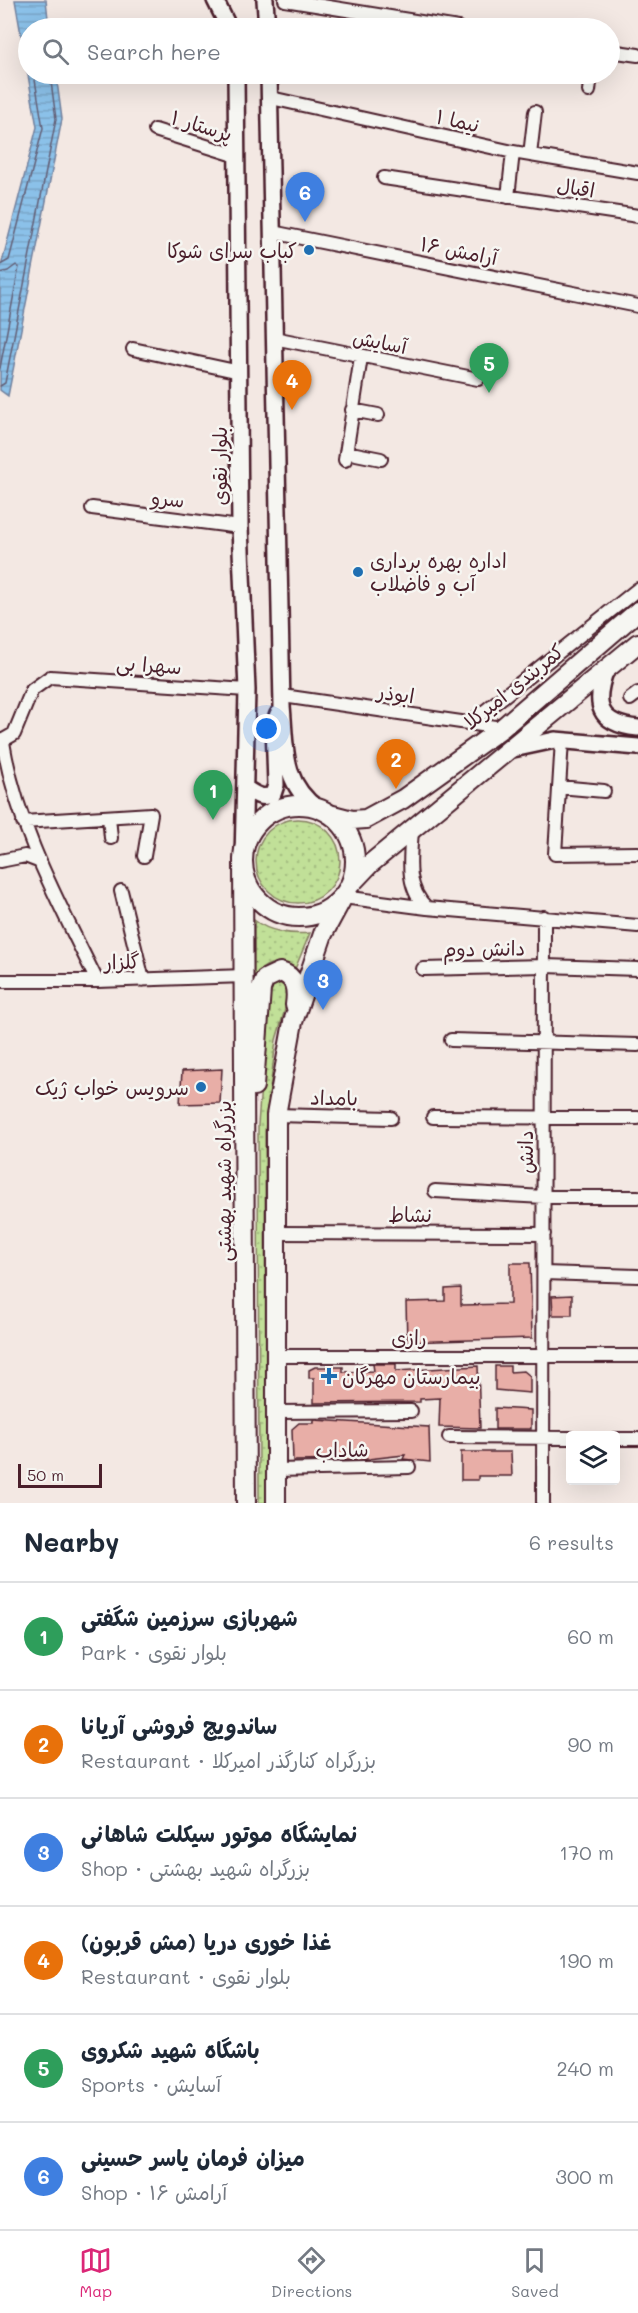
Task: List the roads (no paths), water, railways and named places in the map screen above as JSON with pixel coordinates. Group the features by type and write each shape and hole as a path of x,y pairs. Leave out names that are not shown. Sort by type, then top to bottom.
{"highway":[{"name":"کمربندی امیرکلا","path":"324,811 352,820 366,819 381,813 502,728 588,654 636,599"},
{"path":"293,1022 323,934 347,891 355,858 353,845 340,823 324,811 292,806 268,815 250,834 243,859 247,880 257,898 280,914 300,917 321,913 347,891 370,864 513,749 638,643"},
{"path":"413,791 409,799 412,810 417,815 432,815"},
{"name":"بزرگراه شهید بهشتی","path":"243,859 246,1503"},
{"path":"246,1143 259,1058 261,989 269,975 285,973 293,980 296,1000 276,1116 276,1503"}],"main road":[{"path":"215,0 225,18"},
{"path":"230,0 231,18"},
{"path":"265,0 266,18"},
{"name":"بلوار نقوی","path":"236,84 240,527 246,690 243,859"},
{"path":"270,84 283,701 288,771 296,788 324,811"},
{"path":"606,669 599,698 604,715 616,725 638,728"},
{"path":"245,788 259,797 273,794 276,785 274,724 283,701"},
{"path":"513,749 562,740 638,747"}],"street":[{"path":"285,0 366,18"},
{"path":"620,53 638,55"},
{"path":"589,91 590,84"},
{"name":"نیما ۱","path":"271,98 513,152 638,173"},
{"path":"530,155 535,112"},
{"name":"پرستار ۱","path":"155,130 238,156"},
{"path":"508,197 513,152"},
{"name":"اقبال","path":"384,178 638,216"},
{"name":"آرامش ۱۶","path":"272,232 638,306"},
{"name":"آسایش","path":"274,338 478,379"},
{"path":"133,349 240,372"},
{"path":"361,357 345,456 381,459"},
{"path":"352,410 378,415"},
{"name":"سرو","path":"92,508 240,527"},
{"path":"470,723 574,640 636,599"},
{"path":"574,640 588,654"},
{"name":"سهرا بی","path":"2,742 14,734 32,690 50,677 246,690"},
{"name":"ابوذر","path":"283,701 502,728"},
{"path":"562,740 555,854 638,853"},
{"path":"2,742 9,780 38,861 97,981"},
{"path":"559,787 604,791"},
{"path":"23,822 151,814 144,856"},
{"path":"109,817 111,838"},
{"path":"412,831 412,882 418,899 427,908"},
{"path":"0,861 25,856 38,861"},
{"path":"121,891 143,980"},
{"path":"347,891 427,908 638,926"},
{"name":"دانش","path":"543,1503 544,918"},
{"name":"دانش دوم","path":"423,969 545,966 638,969"},
{"path":"0,967 1,981"},
{"name":"گلزار","path":"1,981 97,981 244,976"},
{"path":"451,1040 638,1045"},
{"name":"بامداد","path":"276,1116 391,1118"},
{"path":"433,1117 638,1118"},
{"path":"435,1191 544,1197 638,1197"},
{"name":"نشاط","path":"276,1233 544,1234"},
{"path":"544,1273 638,1276"},
{"name":"رازی","path":"276,1356 542,1358 638,1356"},
{"path":"276,1412 411,1411"},
{"path":"449,1437 566,1438"},
{"path":"620,1438 638,1439"},
{"name":"شاداب","path":"276,1470 409,1467"}],"water":[{"path":"15,0 46,0 48,18 18,18"},
{"path":"30,84 57,84 62,119 8,396 0,390 0,270 37,127"}],"place":[{"name":"میزان فرمان یاسر حسینی","path":"305,222"},
{"name":"کباب سرای شوکا","path":"309,250"},
{"name":"باشگاه شهید شکروی","path":"489,393"},
{"name":"غذا خوری دریا (مش قربون)","path":"292,410"},
{"name":"اداره بهره برداری آب و فاضلاب","path":"358,572"},
{"name":"ساندویچ فروشی آریانا","path":"396,789"},
{"name":"شهربازی سرزمین شگفتی","path":"213,820"},
{"name":"نمایشگاه موتور سیکلت شاهانی","path":"323,1010"},
{"name":"سرویس خواب ژیک","path":"201,1087"},
{"name":"بیمارستان مهرگان","path":"329,1376"}]}
